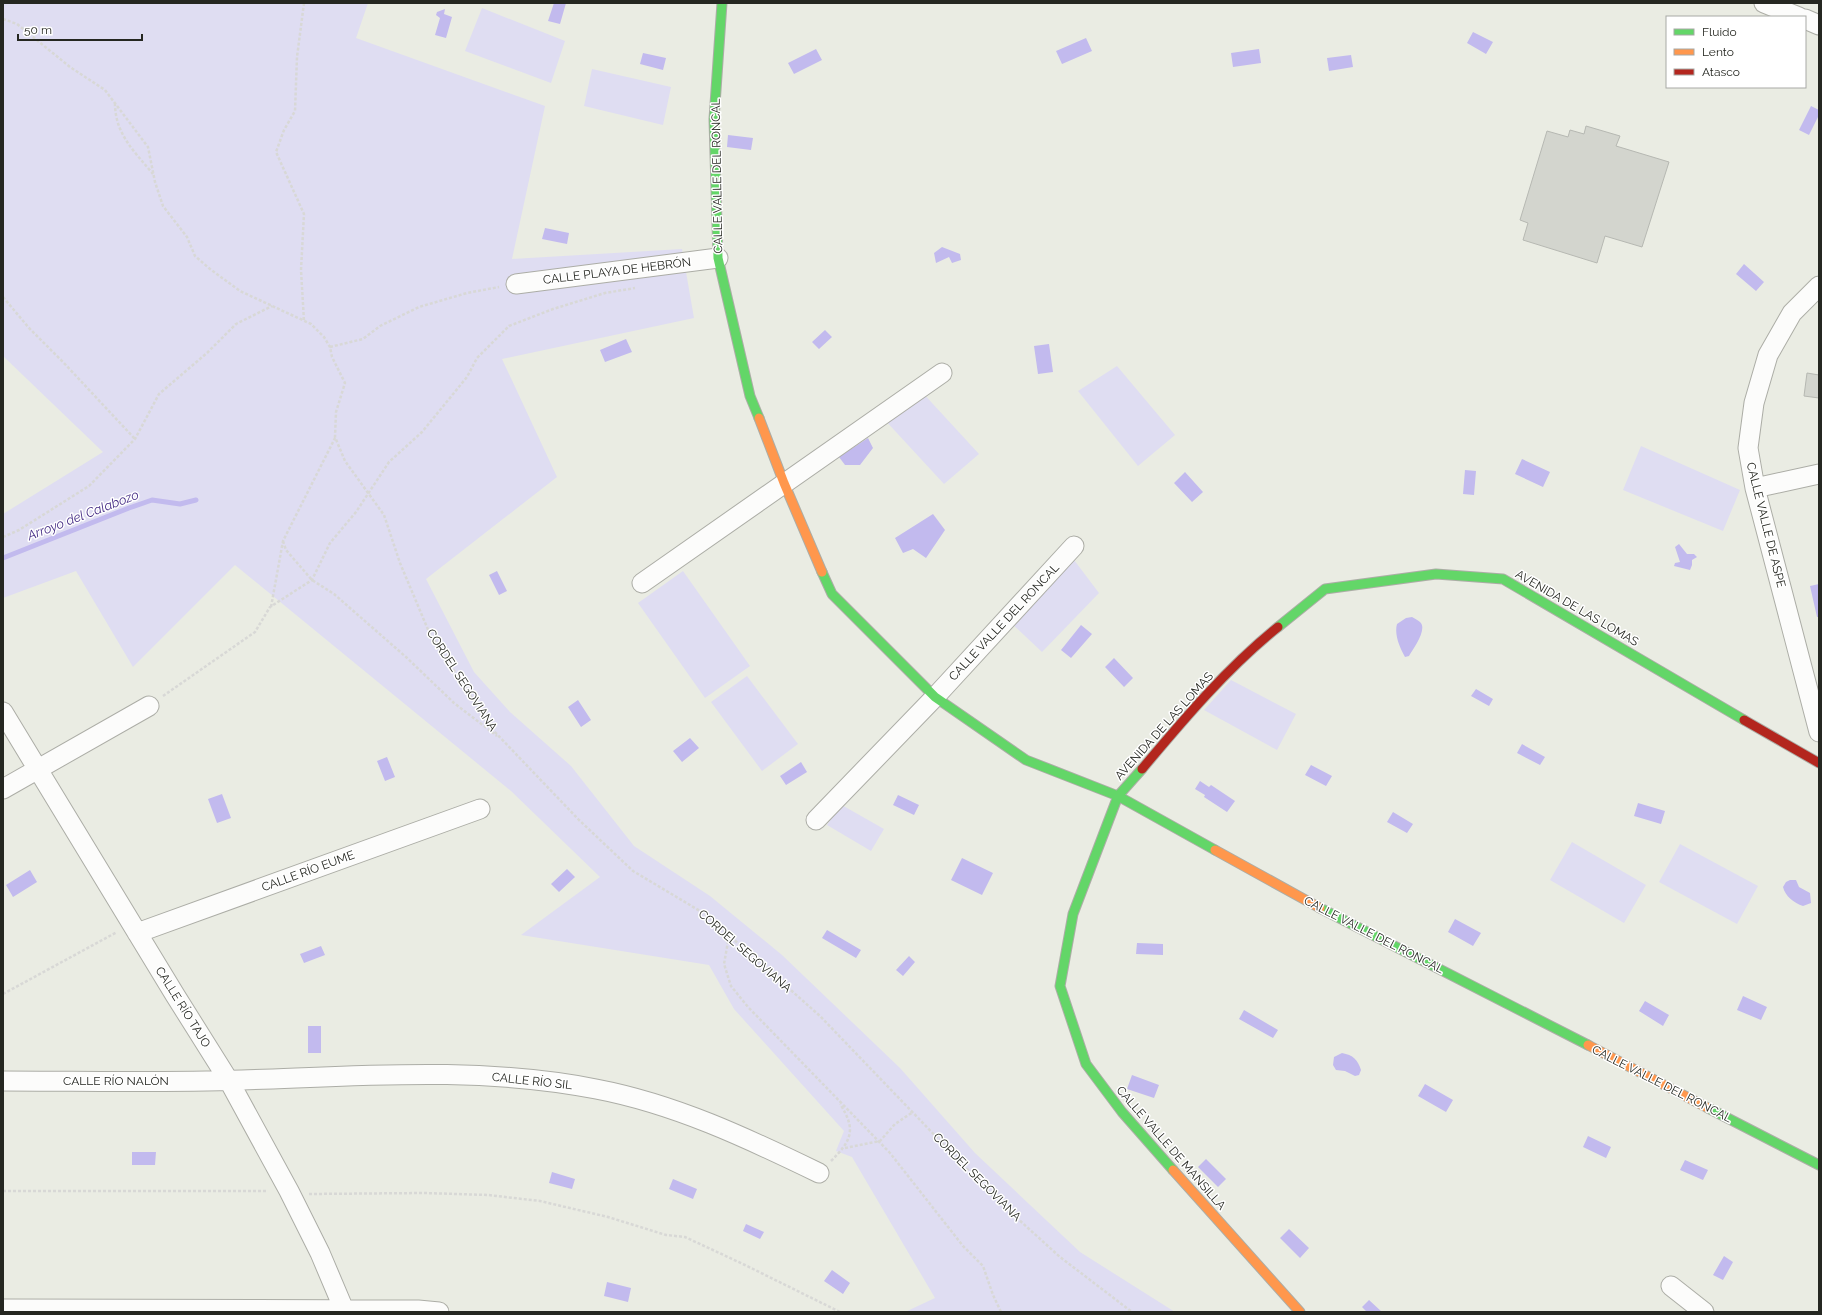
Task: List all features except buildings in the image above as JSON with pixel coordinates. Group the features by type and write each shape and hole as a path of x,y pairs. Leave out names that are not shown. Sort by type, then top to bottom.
{"street":[{"name":"CALLE VALLE DEL RONCAL","path":"722,3 714,119 718,258 750,396 784,483 832,594 935,697 1026,760 1118,796 1305,900 1819,1165"},
{"path":"1764,3 1796,16"},
{"path":"1806,19 1819,25"},
{"name":"CALLE PLAYA DE HEBRÓN","path":"516,284 718,258"},
{"name":"CALLE VALLE DE ASPE","path":"1819,286 1792,314 1768,355 1754,403 1748,448 1755,488 1819,732"},
{"path":"642,583 942,373"},
{"path":"1755,488 1819,474"},
{"name":"CALLE VALLE DEL RONCAL","path":"816,820 935,697 1074,546"},
{"name":"AVENIDA DE LAS LOMAS","path":"1118,796 1202,698 1263,639 1325,588 1436,574 1503,579 1819,763"},
{"path":"3,789 149,706"},
{"name":"CALLE RÍO TAJO","path":"3,712 229,1081 289,1191 320,1253 344,1311"},
{"name":"CALLE VALLE DE MANSILLA","path":"1118,796 1073,914 1060,986 1086,1064 1122,1112 1300,1312"},
{"name":"CALLE RÍO EUME","path":"134,928 480,809"},
{"name":"CALLE RÍO SIL","path":"229,1081 416,1074 491,1076 554,1082 597,1089 667,1107 741,1135 819,1173"},
{"name":"CALLE RÍO NALÓN","path":"3,1081 229,1081"},
{"path":"1671,1286 1704,1312"},
{"path":"3,1308 344,1311 418,1310 439,1312"}],"path":[{"path":"304,3 297,57 295,111 284,130 276,152 304,214 301,270 304,321"},
{"name":"CORDEL SEGOVIANA","path":"3,19 17,24 70,68 105,90 148,147 153,174 163,206 187,237 195,256 240,291 311,324 324,337 345,383 336,412 336,437 345,461 368,495 384,515 400,563 430,632 492,729 579,820 633,871 705,914 820,1016 996,1199 1060,1258 1132,1312"},
{"path":"115,103 115,113 120,131 153,174"},
{"path":"330,348 363,339 380,326 419,307 467,293 516,284"},
{"path":"270,607 312,580 330,544 368,495 389,462 422,432 467,377 477,358 509,326 560,307 605,293 636,288"},
{"path":"3,297 29,328 135,439"},
{"path":"3,537 19,530 89,486 135,439 159,394 207,353 236,324 273,306"},
{"path":"149,706 255,632 270,607 283,541 336,437"},
{"path":"283,541 286,550 312,580 334,594 406,657 454,703 503,741"},
{"path":"3,994 134,928"},
{"path":"729,936 724,964 731,986 748,1007 804,1063 838,1101 880,1141 963,1246 983,1266 993,1295 1001,1312"},
{"path":"819,1173 844,1148 850,1134 848,1116 838,1101"},
{"path":"844,1148 880,1141 895,1124 912,1112"},
{"path":"3,1191 289,1191 312,1194 426,1193 488,1195 540,1201 608,1217 666,1235 686,1237 840,1312"}],"shaded area":[{"path":"3,3 368,3 356,38 545,106 512,259 682,249 694,318 502,359 557,477 426,579 474,672 510,712 571,766 634,846 710,896 782,955 900,1068 975,1153 1080,1252 1175,1312 905,1312 935,1298 852,1157 836,1151 844,1131 734,1009 709,965 521,935 600,877 511,791 235,565 133,667 76,571 3,598 3,514 103,452 3,356"},
{"path":"554,3 566,3 560,24 548,21"},
{"path":"482,8 565,41 551,83 465,51"},
{"path":"445,9 444,14 452,17 446,38 435,35 440,18 436,15 437,12"},
{"path":"1473,32 1493,42 1486,54 1467,43"},
{"path":"1086,38 1092,51 1062,64 1056,51"},
{"path":"816,49 822,60 794,74 788,63"},
{"path":"1259,49 1261,63 1233,67 1231,53"},
{"path":"643,53 666,58 663,70 640,64"},
{"path":"1351,55 1353,67 1329,71 1327,58"},
{"path":"592,69 671,87 663,125 584,106"},
{"path":"1811,106 1819,110 1819,115 1809,135 1799,130"},
{"path":"728,135 753,138 751,150 727,147"},
{"path":"545,228 569,233 567,244 542,239"},
{"path":"942,247 960,254 961,260 952,263 949,257 936,263 934,253"},
{"path":"1744,264 1764,282 1756,291 1736,274"},
{"path":"825,330 832,337 819,349 812,342"},
{"path":"626,339 632,352 605,362 600,350"},
{"path":"1049,344 1053,372 1038,374 1034,346"},
{"path":"1117,366 1175,435 1138,466 1078,391"},
{"path":"921,391 979,454 944,484 884,419"},
{"path":"868,438 873,448 860,465 845,465 839,457"},
{"path":"1641,446 1740,490 1723,531 1623,490"},
{"path":"1522,459 1550,472 1543,487 1515,474"},
{"path":"1465,470 1476,471 1474,495 1463,494"},
{"path":"1185,472 1203,492 1192,502 1174,483"},
{"path":"933,514 945,530 926,558 913,549 903,553 895,538"},
{"path":"1679,544 1687,554 1694,554 1697,557 1692,560 1690,570 1674,566 1675,563 1680,562 1675,547"},
{"path":"1071,556 1099,593 1042,652 1009,621"},
{"path":"497,571 507,591 499,595 489,575"},
{"path":"683,571 750,666 705,698 638,603"},
{"path":"1819,584 1819,617 1817,617 1810,586"},
{"path":"1412,617 1420,622 1422,629 1414,649 1409,656 1405,657 1399,646 1396,628 1397,624 1406,618"},
{"path":"1081,625 1092,634 1071,658 1061,650"},
{"path":"1114,658 1133,678 1124,687 1105,667"},
{"path":"747,676 798,744 762,771 711,702"},
{"path":"1231,680 1296,714 1277,750 1204,710"},
{"path":"1476,689 1493,699 1489,706 1471,696"},
{"path":"578,700 591,720 581,727 568,707"},
{"path":"690,738 699,748 682,762 673,751"},
{"path":"1522,744 1545,757 1540,765 1517,753"},
{"path":"387,757 395,777 385,781 377,761"},
{"path":"801,762 807,772 786,785 780,776"},
{"path":"1311,765 1332,776 1326,786 1305,775"},
{"path":"1200,781 1209,787 1211,785 1235,801 1227,812 1204,797 1205,795 1195,789"},
{"path":"222,794 231,818 217,823 208,799"},
{"path":"898,795 919,805 914,815 893,805"},
{"path":"1638,803 1665,811 1661,824 1634,816"},
{"path":"840,804 884,829 871,851 827,825"},
{"path":"1393,812 1413,824 1407,833 1387,822"},
{"path":"1572,842 1646,885 1624,923 1550,880"},
{"path":"1680,844 1758,886 1737,924 1659,882"},
{"path":"962,858 993,873 982,895 951,880"},
{"path":"567,869 575,877 559,892 551,884"},
{"path":"30,870 37,882 13,897 6,885"},
{"path":"1796,880 1799,887 1810,893 1811,903 1803,906 1793,901 1788,896 1783,887 1786,882"},
{"path":"1455,919 1481,933 1473,946 1448,932"},
{"path":"827,930 861,950 856,958 822,938"},
{"path":"1137,943 1163,944 1163,955 1136,954"},
{"path":"321,946 325,955 304,963 300,954"},
{"path":"909,956 915,962 903,976 896,970"},
{"path":"1743,996 1767,1007 1761,1020 1737,1010"},
{"path":"1645,1001 1669,1015 1663,1026 1639,1011"},
{"path":"1244,1010 1278,1030 1273,1038 1239,1019"},
{"path":"308,1026 321,1026 321,1053 308,1053"},
{"path":"1342,1053 1349,1055 1357,1061 1361,1070 1359,1075 1355,1076 1345,1071 1336,1070 1333,1065 1334,1057"},
{"path":"1132,1075 1159,1085 1154,1098 1127,1089"},
{"path":"1425,1084 1453,1100 1446,1112 1418,1096"},
{"path":"1588,1136 1611,1147 1606,1158 1583,1147"},
{"path":"132,1152 156,1152 155,1165 132,1165"},
{"path":"1206,1159 1226,1179 1218,1187 1198,1167"},
{"path":"1685,1160 1708,1170 1703,1180 1680,1170"},
{"path":"552,1172 575,1179 572,1189 549,1183"},
{"path":"673,1179 697,1189 693,1199 669,1189"},
{"path":"746,1224 764,1232 760,1239 743,1231"},
{"path":"1289,1229 1309,1248 1300,1258 1280,1238"},
{"path":"1724,1256 1733,1262 1723,1280 1713,1275"},
{"path":"832,1270 850,1283 843,1294 824,1281"},
{"path":"607,1282 631,1288 628,1302 604,1296"},
{"path":"1369,1300 1382,1312 1367,1312 1362,1307"}],"waterway":[{"name":"Arroyo del Calabozo","path":"3,558 152,500 180,504 196,500"}],"traffic: fast":[{"path":"722,3 714,119 718,258 750,396 759,418"},
{"path":"822,572 832,594 935,697 1026,760 1118,796 1215,850"},
{"path":"1278,627 1325,589 1436,574 1503,579 1744,720"},
{"path":"1142,769 1118,796 1073,914 1060,986 1086,1064 1122,1112 1173,1170"},
{"path":"1320,908 1588,1045"},
{"path":"1708,1108 1819,1165"}],"traffic: slow":[{"path":"759,418 784,483 822,572"},
{"path":"1215,850 1320,908"},
{"path":"1588,1045 1708,1108"},
{"path":"1173,1170 1300,1312"}],"traffic: jam":[{"path":"1142,769 1190,713 1241,659 1278,627"},
{"path":"1744,720 1819,763"}]}
